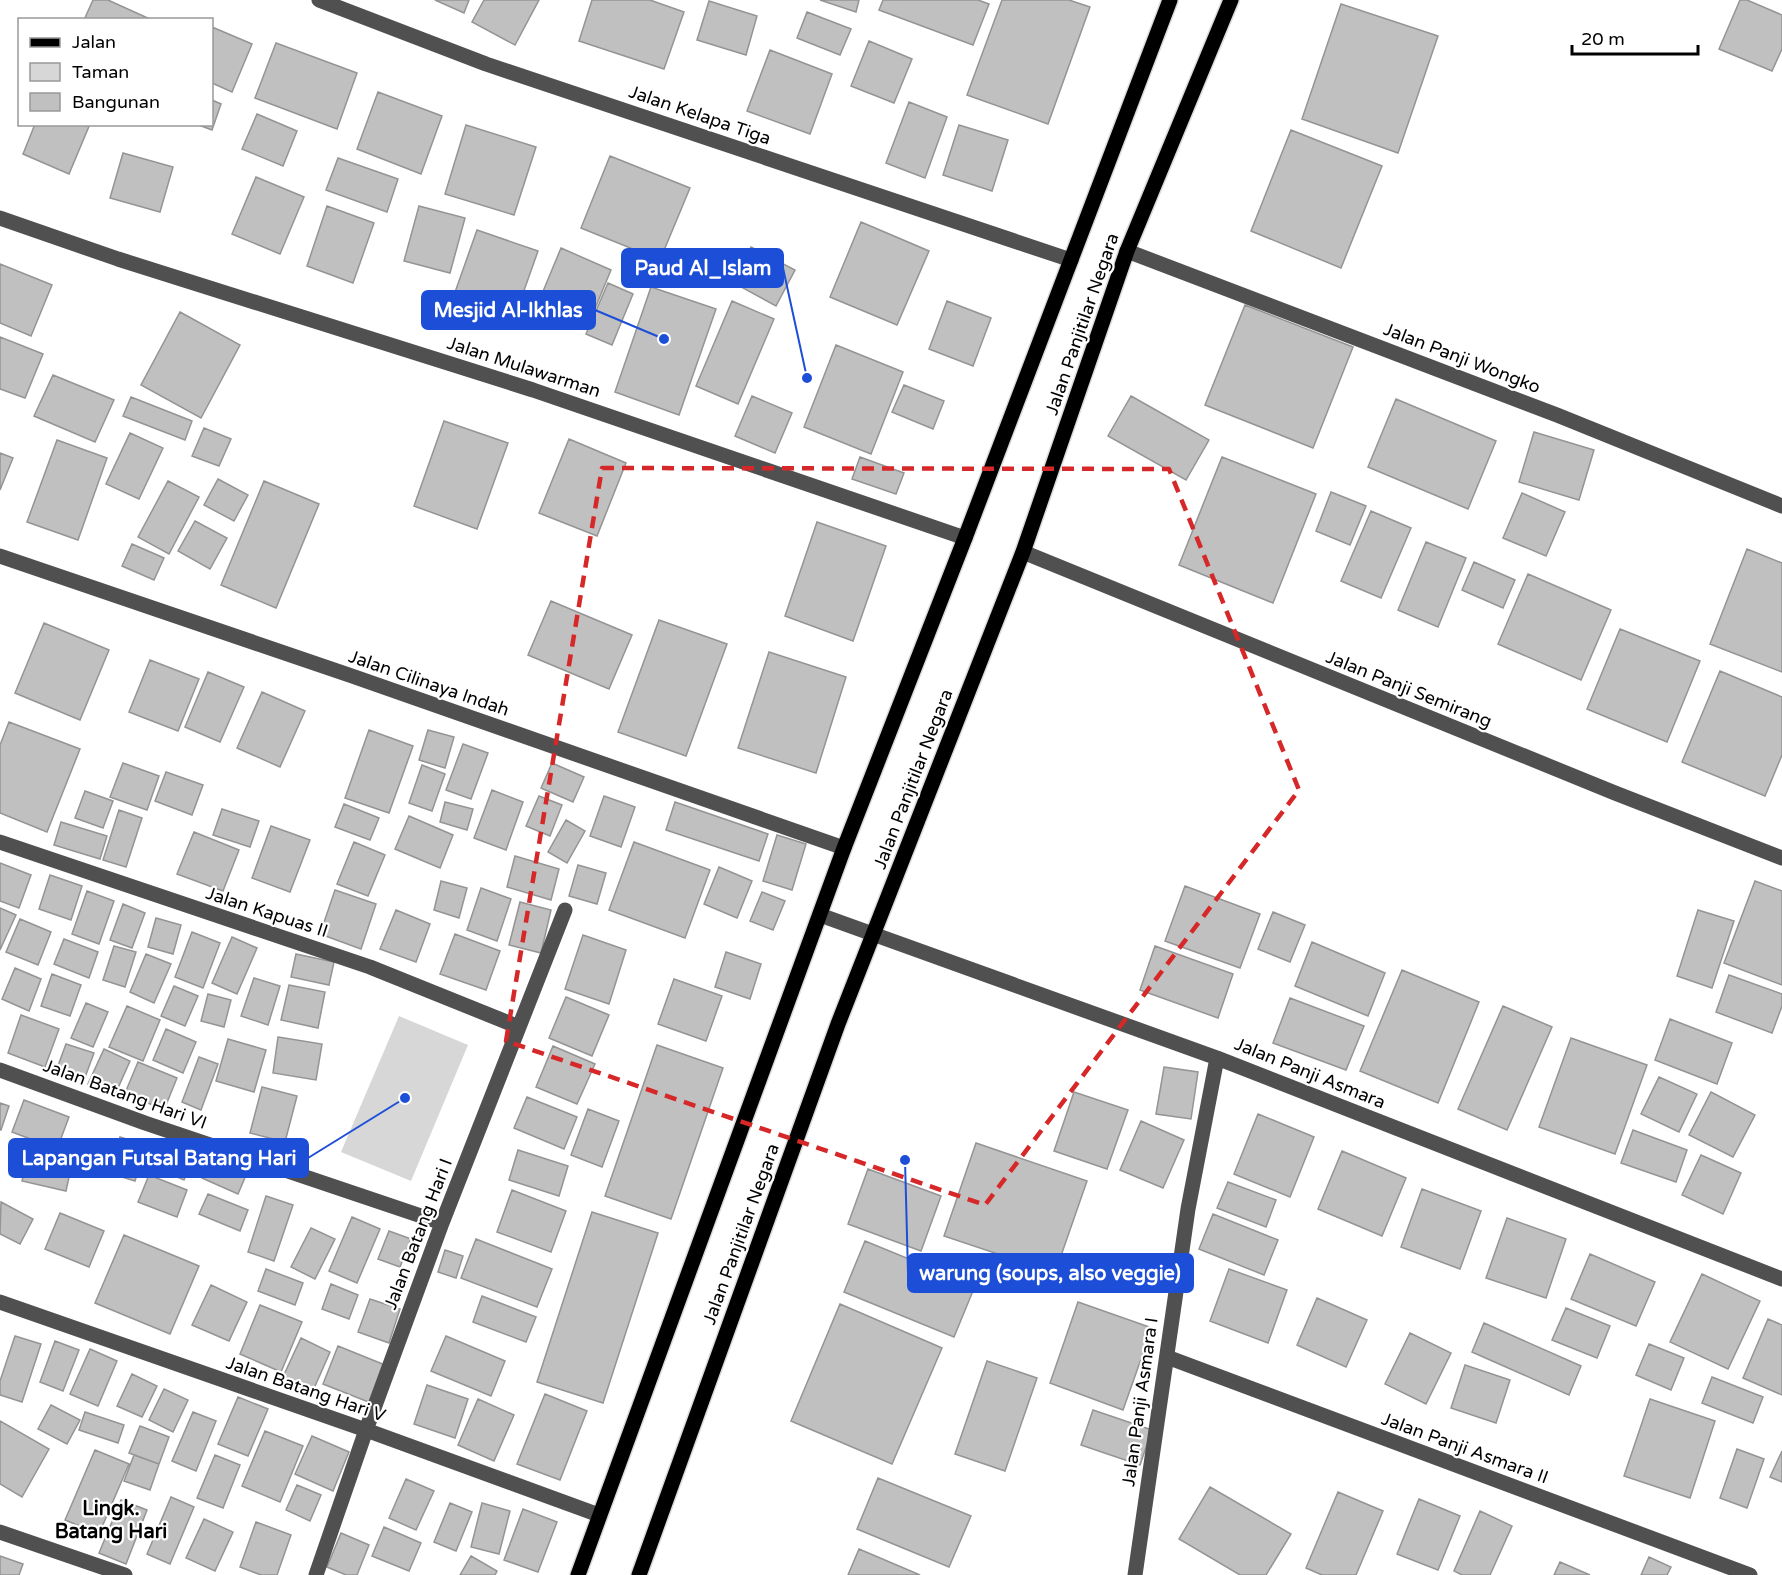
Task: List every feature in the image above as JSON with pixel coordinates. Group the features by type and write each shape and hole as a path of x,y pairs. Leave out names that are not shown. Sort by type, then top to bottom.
{"main road":[{"path":"578,1575 844,848 966,538 1170,0"},
{"name":"Jalan Panjitilar Negara","path":"639,1575 834,1035 1023,552 1128,251 1231,0"}],"street":[{"name":"Jalan Kelapa Tiga","path":"319,0 486,64 1071,260"},
{"name":"Jalan Mulawarman","path":"0,218 117,260 533,390 966,538"},
{"name":"Jalan Panji Wongko","path":"1128,251 1557,415 1782,506"},
{"name":"Jalan Panji Semirang","path":"1023,552 1615,793 1782,858"},
{"name":"Jalan Cilinaya Indah","path":"0,556 844,848"},
{"name":"Jalan Kapuas II","path":"0,842 370,967 519,1027"},
{"name":"Jalan Batang Hari I","path":"316,1575 442,1223 565,910"},
{"name":"Jalan Panji Asmara","path":"820,915 1217,1058 1782,1279"},
{"name":"Jalan Panji Asmara I","path":"1135,1575 1188,1209 1217,1058"},
{"name":"Jalan Batang Hari VI","path":"0,1070 145,1123 442,1223"},
{"name":"Jalan Batang Hari V","path":"0,1302 599,1515"},
{"name":"Jalan Panji Asmara II","path":"1167,1357 1750,1575"},
{"path":"0,1532 125,1575"}],"highlighted area":[{"path":"602,468 1169,469 1299,790 985,1205 506,1041"}],"green space":[{"path":"399,1016 468,1045 411,1181 341,1152"}],"building":[{"path":"93,0 108,0 148,18 85,18"},
{"path":"435,0 469,0 464,13"},
{"path":"484,0 539,0 515,45 472,22"},
{"path":"592,0 650,0 684,12 664,69 579,41"},
{"path":"820,0 859,0 856,12"},
{"path":"883,0 978,0 989,4 973,45 879,10"},
{"path":"1002,0 1069,0 1090,7 1048,124 967,95"},
{"path":"1740,0 1747,0 1782,15 1782,49 1772,71 1719,49"},
{"path":"709,1 757,16 746,55 697,40"},
{"path":"1341,4 1438,36 1398,153 1302,119"},
{"path":"807,12 851,29 840,55 797,38"},
{"path":"213,27 252,44 232,92 213,83"},
{"path":"869,41 912,59 894,103 851,86"},
{"path":"276,43 357,73 337,129 255,98"},
{"path":"770,50 832,74 810,134 747,111"},
{"path":"378,92 442,116 421,174 357,149"},
{"path":"213,100 221,104 212,130 201,126 213,126"},
{"path":"909,102 947,117 925,178 886,163"},
{"path":"257,114 297,131 283,166 242,149"},
{"path":"466,125 536,147 514,215 445,194"},
{"path":"959,125 1008,140 992,191 943,175"},
{"path":"34,126 89,126 69,174 23,154"},
{"path":"1291,130 1382,166 1341,268 1251,231"},
{"path":"123,153 173,167 160,212 110,198"},
{"path":"610,156 690,188 660,260 581,228"},
{"path":"338,158 398,179 387,212 326,190"},
{"path":"256,177 304,197 280,254 232,234"},
{"path":"327,206 374,223 353,283 307,266"},
{"path":"419,206 465,218 450,273 404,261"},
{"path":"861,222 929,251 897,325 830,297"},
{"path":"477,230 538,251 515,316 454,295"},
{"path":"751,247 795,270 776,306 732,282"},
{"path":"561,248 611,270 589,323 539,301"},
{"path":"0,264 52,285 31,336 0,323"},
{"path":"608,283 633,294 612,345 586,334"},
{"path":"651,287 716,309 679,415 615,392"},
{"path":"732,301 774,319 738,404 696,386"},
{"path":"947,301 991,318 973,366 929,349"},
{"path":"1245,305 1353,347 1313,448 1205,405"},
{"path":"180,312 240,345 201,418 141,385"},
{"path":"0,337 43,354 25,398 0,389"},
{"path":"836,345 903,372 871,454 804,427"},
{"path":"53,375 114,400 95,442 34,416"},
{"path":"904,385 944,401 933,429 892,412"},
{"path":"752,396 792,413 775,453 735,436"},
{"path":"1131,396 1209,440 1186,480 1108,436"},
{"path":"131,397 192,421 185,440 123,416"},
{"path":"1396,399 1496,441 1468,509 1368,467"},
{"path":"444,421 508,443 477,529 414,506"},
{"path":"204,428 231,439 219,466 192,456"},
{"path":"1534,432 1594,450 1579,500 1519,482"},
{"path":"130,433 163,448 139,499 106,484"},
{"path":"569,439 626,463 597,536 539,513"},
{"path":"57,440 107,458 78,540 27,522"},
{"path":"0,453 13,458 0,490"},
{"path":"860,457 904,473 896,494 852,479"},
{"path":"1222,457 1316,494 1273,603 1179,565"},
{"path":"218,479 248,495 234,521 204,505"},
{"path":"168,481 199,497 169,554 138,537"},
{"path":"264,481 319,504 276,608 221,585"},
{"path":"1331,492 1366,506 1350,545 1316,531"},
{"path":"1522,493 1565,512 1546,556 1503,538"},
{"path":"1371,511 1411,528 1381,598 1341,581"},
{"path":"195,521 227,538 210,569 178,551"},
{"path":"817,522 886,546 853,641 785,616"},
{"path":"1426,542 1466,558 1438,627 1398,610"},
{"path":"132,544 164,558 154,580 122,566"},
{"path":"1747,549 1782,563 1782,672 1710,644"},
{"path":"1474,562 1515,580 1503,608 1462,590"},
{"path":"1528,574 1611,610 1581,680 1498,644"},
{"path":"551,601 632,635 609,689 528,655"},
{"path":"659,620 727,644 686,756 618,732"},
{"path":"44,623 109,650 80,720 15,693"},
{"path":"1620,629 1700,661 1667,742 1587,709"},
{"path":"769,652 846,677 816,773 738,748"},
{"path":"150,660 199,679 178,731 129,712"},
{"path":"1720,671 1782,697 1782,755 1765,796 1682,762"},
{"path":"208,672 244,687 220,742 185,727"},
{"path":"262,692 305,711 280,767 237,748"},
{"path":"9,722 80,749 47,832 0,813 0,745"},
{"path":"369,730 413,746 389,813 345,798"},
{"path":"428,730 454,737 445,768 419,760"},
{"path":"463,744 488,753 471,799 446,790"},
{"path":"123,763 159,776 147,810 110,797"},
{"path":"552,763 584,777 573,802 541,788"},
{"path":"422,765 445,774 432,811 409,803"},
{"path":"166,772 203,785 192,815 155,801"},
{"path":"492,790 523,802 506,850 474,838"},
{"path":"85,791 113,801 103,828 75,818"},
{"path":"539,796 562,805 550,836 526,826"},
{"path":"604,796 635,807 621,847 590,836"},
{"path":"445,802 473,809 467,830 440,822"},
{"path":"675,802 768,834 759,861 666,830"},
{"path":"344,804 379,818 370,840 335,827"},
{"path":"222,809 259,821 250,847 213,835"},
{"path":"119,810 142,818 126,867 103,860"},
{"path":"409,816 453,835 440,868 395,849"},
{"path":"566,820 585,831 567,863 548,852"},
{"path":"61,822 107,836 100,859 54,845"},
{"path":"271,826 310,840 290,892 252,878"},
{"path":"194,832 239,850 223,891 177,874"},
{"path":"777,835 806,844 792,890 763,881"},
{"path":"354,842 385,855 368,896 337,884"},
{"path":"634,842 710,870 685,938 609,910"},
{"path":"515,856 559,869 551,900 507,887"},
{"path":"0,863 31,875 19,908 0,901"},
{"path":"578,865 606,873 597,904 569,896"},
{"path":"719,867 752,881 737,918 704,904"},
{"path":"50,875 82,886 71,920 39,909"},
{"path":"441,881 467,888 459,918 434,910"},
{"path":"1755,881 1782,891 1782,985 1724,963"},
{"path":"1185,886 1260,914 1240,968 1165,941"},
{"path":"481,888 511,899 497,941 467,930"},
{"path":"335,890 376,904 361,949 320,934"},
{"path":"87,891 114,901 99,944 72,934"},
{"path":"762,892 785,901 773,930 750,921"},
{"path":"520,902 551,910 541,953 509,945"},
{"path":"123,904 145,913 132,948 110,940"},
{"path":"0,908 16,915 0,950"},
{"path":"396,910 430,924 416,962 380,949"},
{"path":"1698,910 1734,921 1712,988 1677,976"},
{"path":"1273,912 1305,925 1290,962 1258,949"},
{"path":"156,918 181,925 173,954 148,947"},
{"path":"20,919 51,932 38,965 6,952"},
{"path":"192,932 220,943 203,988 175,977"},
{"path":"455,934 500,951 486,990 440,974"},
{"path":"583,935 626,950 609,1004 565,989"},
{"path":"232,937 257,948 237,994 212,983"},
{"path":"64,939 98,952 89,978 54,964"},
{"path":"1312,942 1385,973 1368,1016 1295,986"},
{"path":"114,946 136,952 125,987 103,980"},
{"path":"1155,946 1233,974 1218,1018 1140,990"},
{"path":"726,952 761,964 750,999 715,987"},
{"path":"146,954 171,964 154,1003 130,992"},
{"path":"296,954 334,962 329,985 291,977"},
{"path":"15,968 41,979 29,1011 2,999"},
{"path":"1402,970 1479,1002 1438,1103 1360,1071"},
{"path":"52,974 81,985 70,1016 41,1006"},
{"path":"1729,975 1782,994 1782,1006 1772,1033 1716,1012"},
{"path":"254,978 280,986 268,1025 241,1016"},
{"path":"674,979 722,996 706,1041 658,1024"},
{"path":"289,985 325,992 318,1028 281,1020"},
{"path":"174,986 198,996 185,1026 161,1016"},
{"path":"208,994 231,1000 224,1027 201,1021"},
{"path":"566,997 609,1015 592,1056 549,1038"},
{"path":"1290,998 1364,1026 1346,1070 1273,1043"},
{"path":"86,1003 108,1012 93,1047 71,1038"},
{"path":"127,1006 160,1020 143,1061 109,1047"},
{"path":"1503,1006 1552,1027 1507,1130 1458,1109"},
{"path":"21,1015 59,1029 45,1067 8,1053"},
{"path":"1670,1019 1732,1043 1717,1084 1655,1060"},
{"path":"166,1029 196,1042 183,1073 153,1060"},
{"path":"278,1037 322,1044 316,1080 273,1073"},
{"path":"1571,1038 1647,1065 1615,1154 1539,1127"},
{"path":"228,1039 266,1050 254,1092 216,1081"},
{"path":"66,1044 94,1053 84,1080 56,1071"},
{"path":"657,1045 723,1068 671,1219 605,1196"},
{"path":"553,1046 595,1064 577,1104 536,1087"},
{"path":"104,1049 130,1061 114,1097 88,1084"},
{"path":"199,1057 218,1064 201,1110 182,1102"},
{"path":"138,1062 177,1078 164,1110 125,1093"},
{"path":"1164,1067 1198,1072 1191,1119 1156,1114"},
{"path":"1659,1077 1697,1094 1679,1132 1641,1114"},
{"path":"262,1087 297,1096 285,1142 250,1133"},
{"path":"1074,1092 1128,1110 1107,1169 1054,1151"},
{"path":"1711,1092 1755,1115 1733,1157 1689,1135"},
{"path":"527,1097 577,1117 564,1149 514,1128"},
{"path":"24,1100 69,1117 57,1149 12,1132"},
{"path":"0,1103 9,1106 1,1130 0,1130"},
{"path":"588,1109 619,1121 602,1167 571,1155"},
{"path":"1258,1114 1314,1137 1290,1197 1234,1174"},
{"path":"1141,1121 1184,1140 1163,1188 1120,1170"},
{"path":"1633,1130 1687,1150 1676,1182 1621,1163"},
{"path":"120,1137 147,1145 135,1181 109,1173"},
{"path":"163,1143 194,1157 184,1180 153,1166"},
{"path":"976,1143 1087,1181 1055,1273 944,1236"},
{"path":"518,1150 568,1166 559,1196 509,1180"},
{"path":"1342,1151 1406,1178 1382,1236 1318,1209"},
{"path":"28,1154 72,1163 66,1191 22,1181"},
{"path":"1701,1155 1741,1173 1723,1214 1682,1195"},
{"path":"211,1157 247,1173 238,1194 202,1178"},
{"path":"868,1169 941,1196 921,1251 848,1224"},
{"path":"149,1175 187,1190 177,1217 138,1202"},
{"path":"1228,1182 1276,1200 1266,1227 1217,1208"},
{"path":"1422,1189 1481,1211 1460,1269 1401,1247"},
{"path":"512,1190 566,1211 551,1252 497,1232"},
{"path":"208,1194 248,1210 240,1231 199,1214"},
{"path":"266,1196 293,1205 274,1261 248,1252"},
{"path":"1,1202 33,1219 20,1244 0,1234"},
{"path":"592,1212 658,1233 603,1403 537,1382"},
{"path":"60,1213 104,1231 89,1267 45,1249"},
{"path":"1213,1214 1278,1240 1264,1275 1199,1249"},
{"path":"352,1217 380,1229 357,1283 329,1271"},
{"path":"1507,1218 1566,1239 1546,1298 1486,1278"},
{"path":"311,1228 335,1239 315,1279 291,1267"},
{"path":"389,1231 411,1239 400,1267 378,1259"},
{"path":"124,1235 199,1266 170,1334 95,1303"},
{"path":"476,1239 552,1269 537,1307 461,1278"},
{"path":"865,1241 975,1286 954,1337 844,1292"},
{"path":"445,1250 463,1256 456,1278 438,1272"},
{"path":"1590,1254 1655,1282 1636,1326 1571,1299"},
{"path":"266,1269 303,1283 295,1305 258,1291"},
{"path":"1229,1269 1287,1290 1268,1343 1210,1321"},
{"path":"1702,1274 1760,1301 1728,1369 1670,1342"},
{"path":"331,1284 358,1295 349,1319 322,1309"},
{"path":"211,1285 247,1302 229,1341 192,1325"},
{"path":"482,1296 536,1317 526,1342 473,1322"},
{"path":"1317,1298 1367,1320 1346,1367 1297,1345"},
{"path":"370,1299 400,1309 389,1343 358,1332"},
{"path":"1078,1302 1152,1328 1123,1410 1050,1383"},
{"path":"840,1304 942,1348 892,1464 791,1421"},
{"path":"260,1305 302,1322 281,1372 240,1354"},
{"path":"1566,1308 1610,1326 1597,1358 1552,1340"},
{"path":"1768,1319 1782,1325 1782,1395 1743,1378"},
{"path":"1484,1323 1581,1366 1569,1395 1472,1352"},
{"path":"1410,1333 1451,1353 1426,1404 1385,1384"},
{"path":"15,1336 41,1344 22,1402 0,1395 0,1381"},
{"path":"446,1336 505,1361 491,1396 431,1371"},
{"path":"301,1338 330,1352 312,1393 282,1379"},
{"path":"55,1341 79,1350 63,1391 40,1382"},
{"path":"1649,1344 1684,1358 1671,1390 1636,1375"},
{"path":"338,1346 385,1365 371,1403 323,1384"},
{"path":"90,1349 117,1361 98,1406 70,1394"},
{"path":"987,1361 1037,1378 1005,1471 955,1454"},
{"path":"1465,1365 1510,1380 1496,1423 1451,1408"},
{"path":"132,1374 157,1386 142,1417 117,1406"},
{"path":"1712,1377 1763,1397 1753,1423 1702,1403"},
{"path":"427,1385 468,1399 455,1438 414,1424"},
{"path":"164,1389 188,1400 173,1432 149,1420"},
{"path":"545,1394 587,1411 560,1480 517,1464"},
{"path":"238,1397 268,1409 248,1456 218,1444"},
{"path":"478,1399 514,1415 494,1461 458,1445"},
{"path":"1650,1399 1715,1421 1690,1498 1624,1476"},
{"path":"51,1405 80,1420 67,1444 38,1429"},
{"path":"1093,1410 1152,1430 1140,1465 1081,1445"},
{"path":"85,1412 124,1425 118,1443 79,1430"},
{"path":"193,1412 216,1421 196,1471 172,1461"},
{"path":"0,1421 49,1449 22,1497 0,1484"},
{"path":"140,1426 169,1437 159,1464 129,1453"},
{"path":"265,1431 303,1446 280,1502 242,1486"},
{"path":"312,1436 349,1452 333,1491 295,1474"},
{"path":"1737,1449 1764,1459 1747,1508 1720,1498"},
{"path":"95,1450 129,1464 99,1534 65,1520"},
{"path":"1782,1451 1782,1482 1770,1477"},
{"path":"134,1455 159,1464 150,1490 124,1481"},
{"path":"215,1455 240,1465 223,1508 197,1498"},
{"path":"878,1478 971,1516 949,1567 857,1529"},
{"path":"406,1479 434,1491 416,1530 389,1518"},
{"path":"297,1485 321,1495 310,1521 286,1510"},
{"path":"1210,1487 1291,1534 1266,1575 1240,1575 1179,1539"},
{"path":"1338,1492 1383,1511 1356,1575 1322,1575 1306,1568"},
{"path":"171,1497 194,1507 170,1564 147,1554"},
{"path":"1419,1499 1460,1516 1438,1570 1397,1554"},
{"path":"121,1500 147,1510 126,1564 99,1553"},
{"path":"450,1503 472,1512 456,1551 434,1542"},
{"path":"482,1503 510,1511 499,1554 471,1547"},
{"path":"523,1509 557,1522 538,1572 504,1560"},
{"path":"1480,1511 1512,1526 1490,1575 1462,1575 1454,1571"},
{"path":"204,1519 233,1532 215,1571 186,1558"},
{"path":"256,1522 291,1535 277,1575 261,1575 240,1567"},
{"path":"384,1527 421,1543 409,1571 372,1556"},
{"path":"341,1533 369,1545 357,1575 346,1575 327,1567"},
{"path":"859,1549 920,1575 848,1575"},
{"path":"0,1556 23,1564 19,1575 0,1575"},
{"path":"471,1556 497,1571 495,1575 460,1575"},
{"path":"1649,1557 1671,1567 1667,1575 1641,1575"},
{"path":"1560,1562 1590,1575 1554,1575"}],"place":[{"name":"Mesjid Al-Ikhlas","path":"664,339"},
{"name":"Paud Al_Islam","path":"807,378"},
{"name":"Lapangan Futsal Batang Hari","path":"405,1098"},
{"name":"warung (soups, also veggie)","path":"905,1160"}],"district":[{"name":"Lingk. Batang Hari","path":"111,1520"}]}
